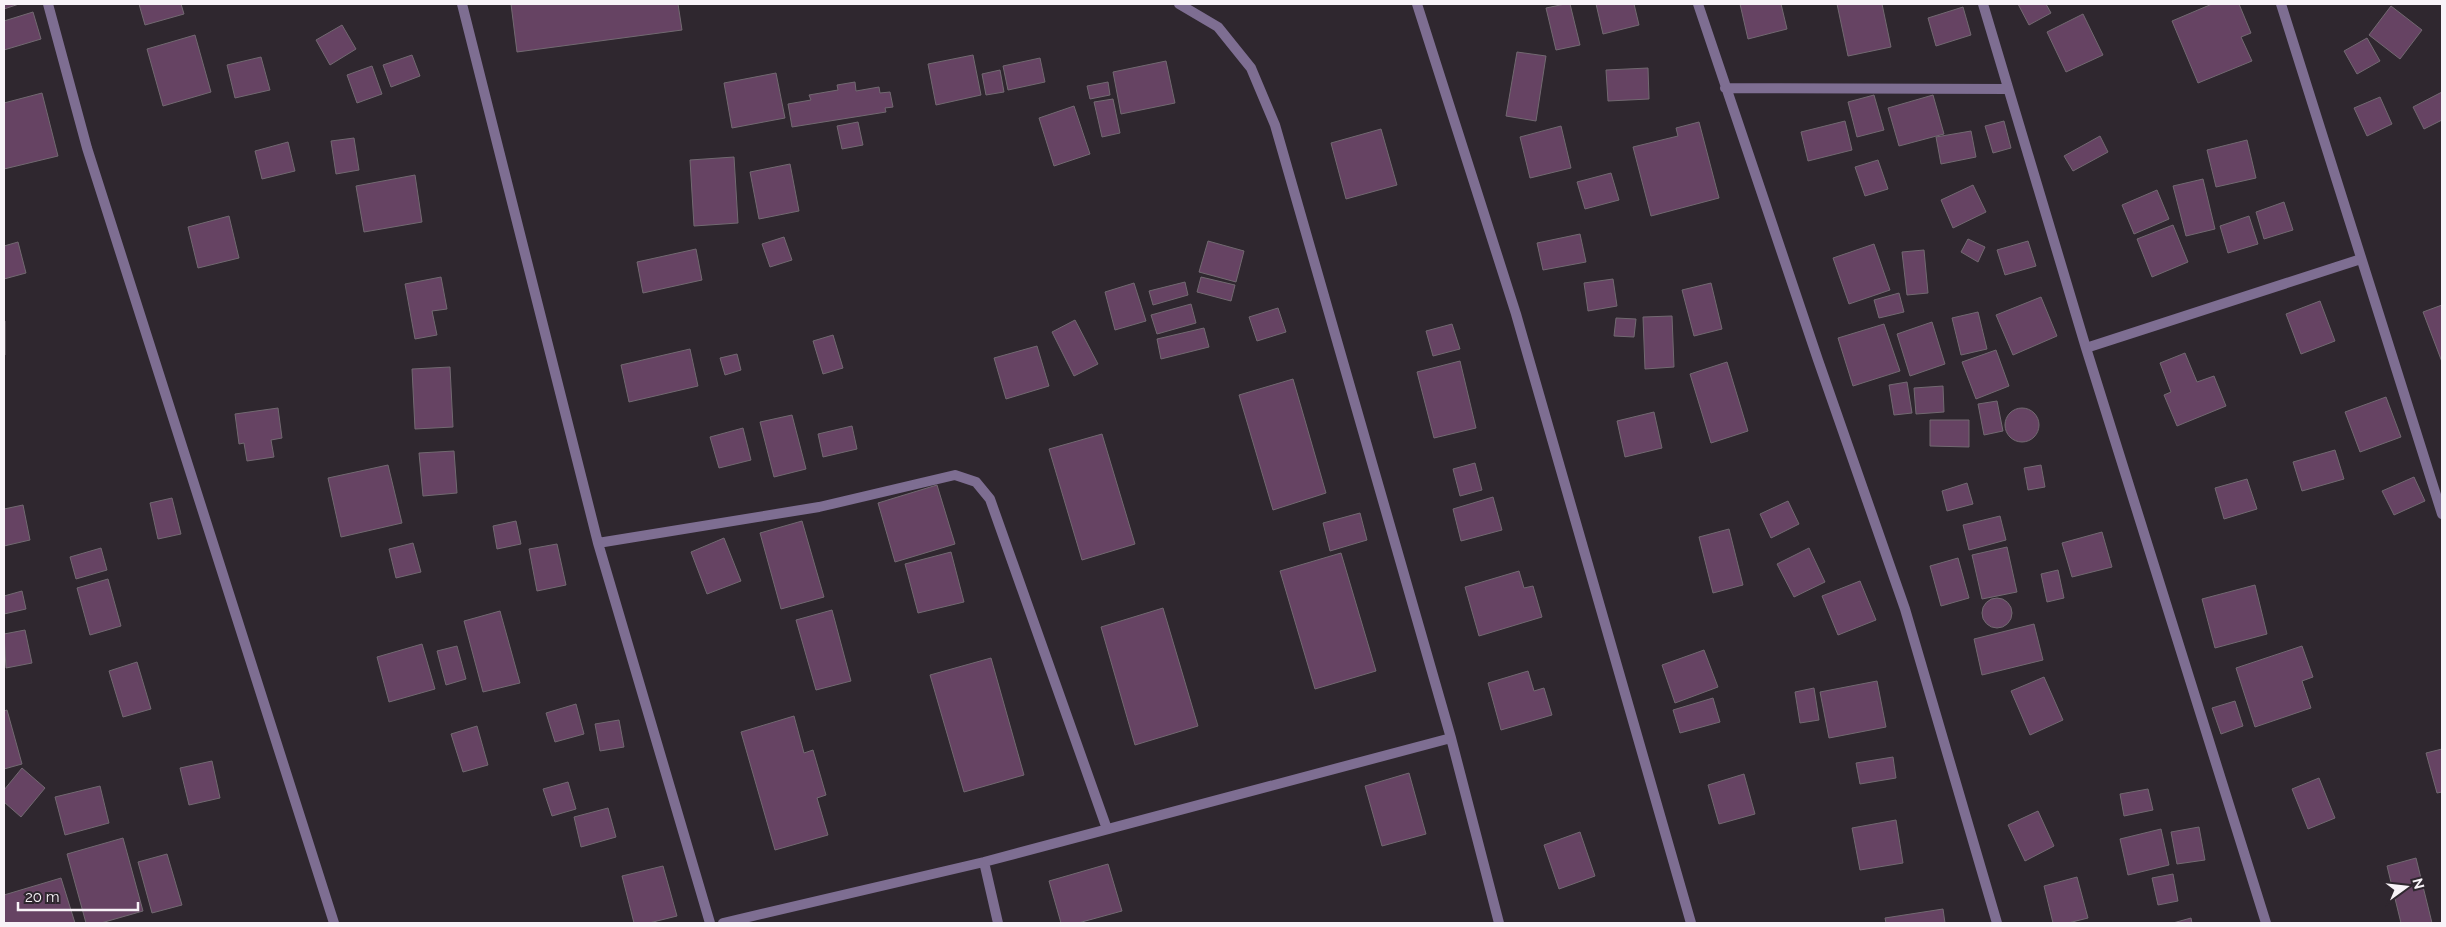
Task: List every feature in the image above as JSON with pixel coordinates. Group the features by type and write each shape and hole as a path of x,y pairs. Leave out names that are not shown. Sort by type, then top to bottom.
{"street":[{"path":"48,4 87,148 334,923"},
{"path":"462,4 598,543 710,923"},
{"path":"1179,4 1218,27 1251,68 1275,125 1451,738 1500,923"},
{"path":"1417,4 1516,314 1691,923"},
{"path":"1698,4 1725,88 1905,609 1997,923"},
{"path":"1983,4 2086,348 2266,923"},
{"path":"2281,4 2442,514"},
{"path":"1725,88 2008,89"},
{"path":"2086,348 2362,259"},
{"path":"598,543 819,507 955,475 976,482 990,499 1107,829"},
{"path":"723,923 984,862 1451,738"},
{"path":"984,862 998,923"}],"building":[{"path":"4,4 19,4 4,9"},
{"path":"139,4 181,4 184,14 145,25"},
{"path":"511,4 678,4 682,30 517,52"},
{"path":"1570,4 1580,45 1556,50 1546,8"},
{"path":"1596,4 1634,4 1639,25 1603,34"},
{"path":"1740,4 1781,4 1787,29 1748,39"},
{"path":"1837,4 1882,4 1891,47 1848,56"},
{"path":"2018,4 2046,4 2051,13 2029,25"},
{"path":"2212,4 2239,4 2251,33 2241,37 2252,61 2198,83 2172,21"},
{"path":"2391,6 2422,30 2400,59 2369,35"},
{"path":"1963,7 1971,35 1936,46 1928,18"},
{"path":"33,12 41,39 4,50 4,21"},
{"path":"2083,14 2103,55 2066,72 2047,32"},
{"path":"342,25 356,49 330,65 316,40"},
{"path":"195,35 211,92 163,106 147,49"},
{"path":"2367,38 2380,61 2357,74 2344,51"},
{"path":"1517,52 1546,56 1536,121 1506,116"},
{"path":"412,55 420,76 391,87 383,65"},
{"path":"973,55 981,95 936,105 928,64"},
{"path":"261,57 270,90 235,98 227,65"},
{"path":"1040,58 1045,82 1008,90 1003,66"},
{"path":"1166,61 1175,103 1121,114 1113,72"},
{"path":"372,66 382,94 357,103 347,75"},
{"path":"1648,68 1649,99 1608,101 1606,70"},
{"path":"1000,70 1004,92 986,95 982,74"},
{"path":"776,73 785,118 732,128 724,83"},
{"path":"855,82 856,91 879,87 880,93 890,92 893,107 885,108 886,112 792,127 788,104 811,100 809,95 838,90 837,85"},
{"path":"1108,82 1110,95 1090,99 1087,86"},
{"path":"2442,92 2442,120 2424,129 2413,107"},
{"path":"42,93 58,156 4,169 4,103"},
{"path":"1874,95 1884,130 1857,137 1848,102"},
{"path":"1933,95 1944,134 1899,146 1888,108"},
{"path":"2380,97 2392,124 2367,136 2354,108"},
{"path":"1113,99 1120,133 1102,137 1094,102"},
{"path":"1074,106 1090,154 1054,166 1039,118"},
{"path":"1845,121 1852,150 1808,161 1801,132"},
{"path":"2004,121 2011,148 1993,153 1985,126"},
{"path":"858,122 863,145 842,149 837,126"},
{"path":"1699,122 1719,198 1651,216 1633,147 1678,136 1676,128"},
{"path":"1561,126 1571,168 1530,178 1520,137"},
{"path":"1381,129 1397,185 1346,199 1331,143"},
{"path":"1971,131 1976,157 1941,164 1936,137"},
{"path":"2100,136 2108,152 2073,171 2064,156"},
{"path":"354,138 359,170 336,174 331,141"},
{"path":"2247,140 2256,178 2216,187 2207,150"},
{"path":"288,142 295,171 262,179 255,151"},
{"path":"734,157 738,223 694,226 690,160"},
{"path":"1878,160 1888,189 1865,196 1855,167"},
{"path":"790,164 799,211 759,219 750,172"},
{"path":"1611,173 1619,200 1585,209 1577,182"},
{"path":"415,175 422,222 364,232 356,186"},
{"path":"2203,179 2215,229 2186,236 2173,186"},
{"path":"1973,185 1986,212 1953,228 1941,200"},
{"path":"2157,190 2169,219 2134,234 2122,205"},
{"path":"2284,202 2293,230 2264,239 2256,212"},
{"path":"229,216 239,258 198,268 188,227"},
{"path":"2249,216 2258,244 2228,253 2220,226"},
{"path":"2173,225 2188,262 2152,277 2137,239"},
{"path":"1580,234 1586,262 1543,270 1537,243"},
{"path":"784,237 792,260 770,267 762,244"},
{"path":"1968,239 1985,247 1978,262 1961,252"},
{"path":"1208,241 1244,251 1236,282 1199,272"},
{"path":"2028,241 2036,266 2005,275 1997,250"},
{"path":"18,242 26,273 4,279 4,246"},
{"path":"1874,244 1890,290 1849,304 1833,258"},
{"path":"696,249 702,280 643,293 637,262"},
{"path":"1924,250 1928,293 1907,295 1902,252"},
{"path":"441,277 447,309 432,311 437,335 415,339 405,284"},
{"path":"1201,277 1235,285 1231,301 1197,292"},
{"path":"1613,279 1617,306 1588,311 1584,283"},
{"path":"1185,282 1188,295 1153,305 1149,291"},
{"path":"1134,283 1146,321 1115,330 1105,292"},
{"path":"1711,283 1722,329 1694,336 1682,290"},
{"path":"1899,293 1904,312 1879,318 1874,300"},
{"path":"2041,297 2057,336 2013,355 1996,315"},
{"path":"2320,301 2335,341 2301,354 2286,314"},
{"path":"1191,304 1196,323 1157,334 1151,315"},
{"path":"2442,305 2442,362 2423,312"},
{"path":"1278,308 1286,332 1257,341 1249,317"},
{"path":"1978,312 1987,349 1961,355 1952,318"},
{"path":"1672,316 1674,367 1645,369 1643,317"},
{"path":"1616,318 1636,319 1634,337 1614,336"},
{"path":"1075,320 1098,364 1074,376 1052,332"},
{"path":"4,321 5,355 4,355"},
{"path":"1932,322 1945,364 1910,376 1897,334"},
{"path":"1452,324 1460,349 1433,356 1426,331"},
{"path":"1884,324 1900,371 1853,386 1838,338"},
{"path":"1204,328 1209,347 1161,359 1157,339"},
{"path":"833,335 843,368 823,374 813,341"},
{"path":"1037,346 1049,386 1006,399 994,358"},
{"path":"690,349 698,386 629,402 621,365"},
{"path":"1996,350 2009,386 1976,399 1962,362"},
{"path":"2185,353 2197,382 2214,376 2226,406 2177,426 2164,395 2171,392 2160,363"},
{"path":"737,354 741,370 725,375 720,358"},
{"path":"1460,361 1476,428 1434,438 1417,372"},
{"path":"1727,362 1748,431 1711,443 1690,374"},
{"path":"450,367 453,427 415,429 412,369"},
{"path":"1293,379 1326,493 1273,510 1239,395"},
{"path":"1907,382 1912,413 1894,415 1889,385"},
{"path":"1943,386 1944,412 1916,414 1914,388"},
{"path":"2386,397 2401,437 2360,452 2345,412"},
{"path":"1997,401 2003,431 1984,435 1978,404"},
{"path":"278,408 282,438 271,440 274,457 247,461 244,443 239,444 235,414"},
{"path":"2022,408 2029,409 2034,413 2038,418 2038,432 2034,437 2029,441 2022,442 2015,441 2010,437 2006,432 2005,425 2006,418 2010,413 2015,409"},
{"path":"1654,412 1662,448 1625,457 1617,421"},
{"path":"792,415 806,469 774,477 760,422"},
{"path":"1930,420 1969,420 1969,447 1930,446"},
{"path":"852,426 857,449 823,457 818,434"},
{"path":"743,428 751,460 719,468 710,437"},
{"path":"1102,434 1135,544 1082,560 1049,449"},
{"path":"2335,450 2344,479 2302,491 2293,462"},
{"path":"454,451 457,493 423,496 419,453"},
{"path":"1475,463 1482,490 1460,496 1453,469"},
{"path":"388,465 402,523 341,537 328,478"},
{"path":"2041,465 2045,487 2028,490 2024,468"},
{"path":"2414,477 2425,501 2394,515 2382,491"},
{"path":"2247,479 2257,509 2224,519 2215,488"},
{"path":"1967,483 1973,504 1947,511 1942,491"},
{"path":"937,485 955,544 895,562 878,503"},
{"path":"1493,497 1502,530 1461,541 1453,509"},
{"path":"172,498 181,534 158,539 150,503"},
{"path":"1788,501 1799,524 1771,538 1760,514"},
{"path":"23,505 30,540 4,546 4,509"},
{"path":"1360,513 1367,540 1330,551 1323,523"},
{"path":"2000,516 2006,540 1969,550 1963,525"},
{"path":"516,521 521,544 497,549 493,526"},
{"path":"802,521 824,597 781,609 760,533"},
{"path":"1729,529 1743,585 1713,593 1699,537"},
{"path":"2102,532 2112,567 2072,577 2062,543"},
{"path":"724,538 741,581 707,594 691,552"},
{"path":"413,543 421,572 396,578 389,549"},
{"path":"557,544 566,585 537,591 529,549"},
{"path":"2007,547 2017,592 1982,599 1972,555"},
{"path":"101,548 107,570 76,579 70,557"},
{"path":"1809,548 1825,582 1794,597 1777,564"},
{"path":"951,552 964,602 918,613 905,564"},
{"path":"1341,553 1376,671 1315,689 1280,571"},
{"path":"1958,558 1969,598 1941,606 1930,566"},
{"path":"2058,570 2064,598 2047,602 2041,574"},
{"path":"1519,571 1524,588 1533,586 1542,617 1479,636 1465,587"},
{"path":"108,579 121,626 90,635 77,588"},
{"path":"1860,581 1876,620 1838,635 1822,596"},
{"path":"2255,585 2267,634 2215,648 2202,599"},
{"path":"22,591 26,609 4,614 4,596"},
{"path":"1997,598 2007,603 2012,613 2007,623 1997,628 1987,623 1982,613 1987,603"},
{"path":"1163,608 1198,726 1135,745 1101,627"},
{"path":"832,610 851,681 816,690 796,620"},
{"path":"500,611 520,683 483,692 464,621"},
{"path":"2034,624 2043,660 1982,675 1974,639"},
{"path":"25,630 32,663 6,668 4,634"},
{"path":"422,644 435,689 389,702 377,657"},
{"path":"457,646 466,679 446,685 437,651"},
{"path":"2302,646 2313,677 2302,681 2311,708 2255,727 2236,668"},
{"path":"1704,650 1718,687 1675,703 1662,665"},
{"path":"991,658 1024,775 964,792 930,675"},
{"path":"137,662 151,709 123,717 109,671"},
{"path":"1528,671 1534,691 1544,688 1552,715 1501,730 1488,683"},
{"path":"2044,677 2063,720 2030,735 2011,691"},
{"path":"1877,681 1886,727 1829,738 1820,692"},
{"path":"1814,688 1819,720 1800,723 1795,692"},
{"path":"1713,698 1720,722 1680,733 1673,710"},
{"path":"2235,701 2243,726 2221,734 2212,708"},
{"path":"576,704 584,734 555,742 546,713"},
{"path":"7,710 22,764 4,769 4,711"},
{"path":"794,716 804,753 813,750 826,795 817,798 828,835 775,850 741,732"},
{"path":"619,720 624,747 600,751 595,724"},
{"path":"477,726 488,765 463,772 451,734"},
{"path":"2442,749 2442,792 2437,793 2426,753"},
{"path":"1893,757 1896,778 1860,784 1856,763"},
{"path":"212,761 220,798 189,805 180,768"},
{"path":"22,768 45,788 21,817 4,802 4,790"},
{"path":"1409,773 1426,834 1382,846 1365,786"},
{"path":"1744,774 1755,814 1719,824 1708,785"},
{"path":"2319,778 2335,818 2308,829 2292,789"},
{"path":"568,782 576,809 552,816 543,789"},
{"path":"100,786 109,823 65,835 55,797"},
{"path":"2148,789 2153,810 2124,816 2120,794"},
{"path":"608,808 616,837 581,847 574,817"},
{"path":"2038,811 2054,846 2025,861 2008,825"},
{"path":"1896,820 1903,863 1860,870 1852,828"},
{"path":"2199,827 2205,860 2177,864 2171,832"},
{"path":"2161,829 2169,865 2128,875 2120,839"},
{"path":"1580,832 1595,876 1559,889 1544,845"},
{"path":"123,838 143,911 101,923 86,923 67,854"},
{"path":"167,854 182,905 152,913 138,862"},
{"path":"2416,858 2432,923 2401,923 2387,866"},
{"path":"1108,864 1122,911 1078,923 1061,923 1049,881"},
{"path":"663,866 677,916 649,923 634,923 622,876"},
{"path":"2173,874 2178,901 2158,905 2152,878"},
{"path":"2077,877 2088,918 2068,923 2053,923 2044,886"},
{"path":"61,878 75,923 4,923 4,895"},
{"path":"1943,909 1945,923 1886,923 1885,918"},
{"path":"2191,918 2192,923 2173,923"}]}
